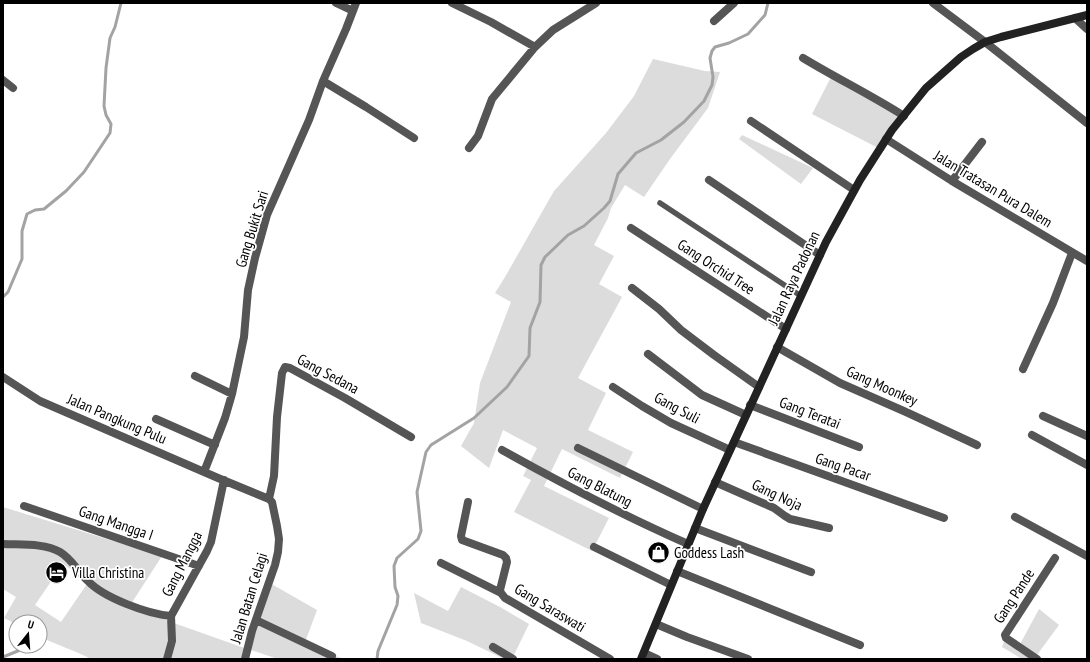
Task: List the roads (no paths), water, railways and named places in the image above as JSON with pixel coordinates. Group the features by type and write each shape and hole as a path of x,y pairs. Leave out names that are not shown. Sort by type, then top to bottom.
{"main road":[{"name":"Jalan Raya Padonan","path":"643,656 703,509 833,227 886,139 922,93 961,57 973,49 986,42 1087,15"}],"street":[{"path":"336,3 353,11"},
{"name":"Gang Bukit Sari","path":"204,472 225,418 232,394 244,337 248,290 267,215 309,120 322,81 346,29 356,3"},
{"path":"452,3 491,22 535,47"},
{"path":"469,148 478,136 492,98 535,47 553,30 596,3"},
{"path":"714,21 734,3"},
{"path":"933,3 986,42 1087,123"},
{"path":"1075,18 1087,29"},
{"path":"802,58 904,116"},
{"path":"3,80 13,88"},
{"path":"322,81 414,138"},
{"path":"751,120 854,190"},
{"name":"Jalan Tratasan Pura Dalem","path":"886,139 952,181 1087,261"},
{"path":"952,181 982,142"},
{"path":"709,180 820,255"},
{"name":"Gang Orchid Tree","path":"631,228 786,329"},
{"path":"1023,368 1072,253"},
{"path":"632,288 659,309 680,330 759,386"},
{"name":"Gang Moonkey","path":"777,347 840,383 977,445"},
{"path":"648,354 702,395 746,415"},
{"name":"Gang Sedana","path":"269,499 274,476 277,417 282,373 285,367 290,368 325,387 411,437"},
{"path":"195,376 232,394"},
{"name":"Jalan Pangkung Pulu","path":"3,377 40,401 269,499"},
{"name":"Gang Suli","path":"613,387 671,423 730,450"},
{"name":"Gang Teratai","path":"750,406 859,447"},
{"path":"1043,416 1087,436"},
{"path":"156,419 215,445"},
{"path":"1032,435 1087,465"},
{"name":"Gang Pacar","path":"734,442 944,518"},
{"path":"578,448 703,509"},
{"name":"Gang Blatung","path":"502,450 601,504 688,544"},
{"name":"Gang Mangga","path":"167,659 172,642 171,616 211,542 224,480"},
{"name":"Gang Noja","path":"715,482 774,508 790,519 829,528"},
{"name":"Jalan Batan Celagi","path":"244,659 278,552 279,539 277,526 272,502 269,499"},
{"name":"Gang Saraswati","path":"468,502 460,536 462,540 505,556 507,562 500,594 610,659"},
{"name":"Gang Mangga I","path":"24,506 199,566"},
{"path":"1015,517 1087,556"},
{"path":"695,528 811,572"},
{"path":"3,544 32,545 56,550 68,558 88,581 111,597 136,607 171,616"},
{"path":"594,547 672,585"},
{"name":"Gang Pande","path":"1037,659 1006,638 1005,635 1055,558"},
{"path":"441,563 500,594"},
{"path":"677,571 860,645"},
{"path":"256,620 332,656"},
{"path":"656,624 748,659"},
{"path":"493,647 513,659"},
{"path":"643,656 657,659"}],"lane":[{"path":"660,203 801,296"}],"waterway":[{"path":"3,297 8,292 22,259 22,231 27,214 35,210 44,209 66,191 84,172 110,133 111,124 106,115 104,106 106,68 110,38 115,27 121,3"},
{"path":"377,659 378,651 397,605 398,596 395,587 394,566 397,558 418,539 421,531 417,492 426,452 431,445 474,418 507,387 529,356 530,328 540,302 541,265 545,257 568,235 584,226 604,208 610,201 618,174 636,153 661,140 684,122 704,101 712,85 713,77 710,58 712,51 715,47 729,43 748,34 765,15 768,3"},
{"path":"3,657 10,654"}],"place":[{"name":"Goddess Lash","path":"658,553"},
{"name":"Villa Christina","path":"57,573"}]}
